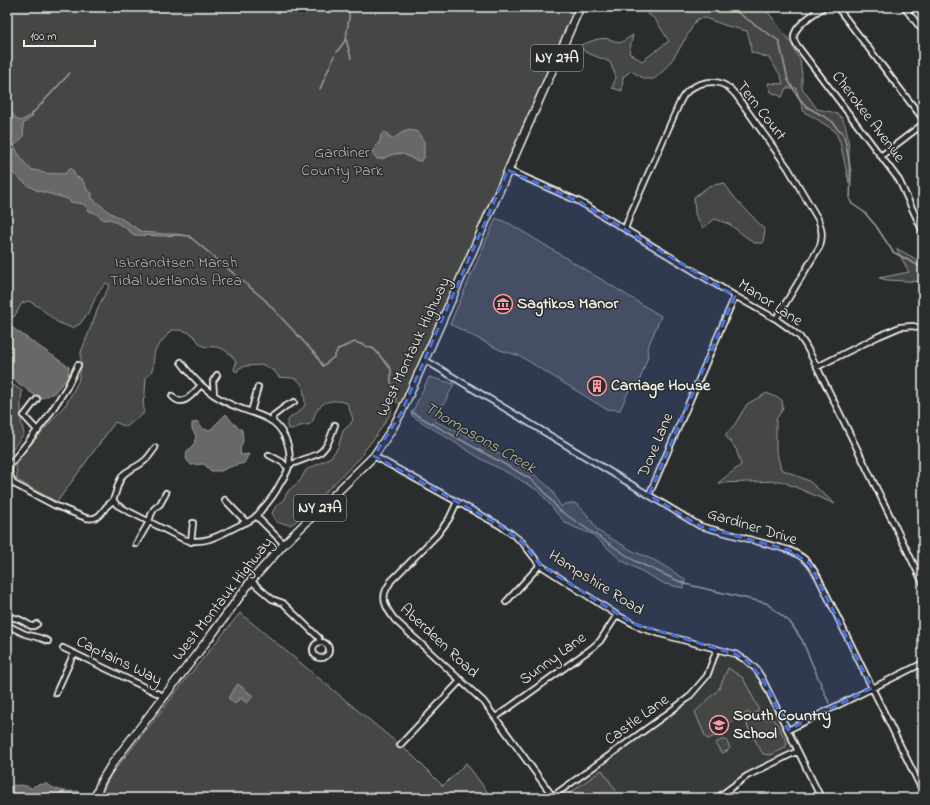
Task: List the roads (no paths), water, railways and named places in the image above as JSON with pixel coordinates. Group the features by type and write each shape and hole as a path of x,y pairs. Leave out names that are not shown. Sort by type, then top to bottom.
{"main road":[{"name":"NY 27A","path":"508,170 580,7"},
{"name":"West Montauk Highway","path":"95,798 101,782 112,764 214,633 251,582 284,544 374,456 401,413 454,296 508,170"}],"street":[{"path":"814,7 817,12 824,7"},
{"path":"837,7 923,119"},
{"path":"904,7 923,31"},
{"name":"Cherokee Avenue","path":"817,12 799,26 795,32 794,37 796,44 900,180 923,232"},
{"name":"Tern Court","path":"625,229 670,123 684,94 699,84 707,82 717,82 726,86 736,95 788,168 818,219 821,227 822,237 820,246 776,320"},
{"path":"881,156 923,124"},
{"name":"Manor Lane","path":"508,170 580,202 776,320 800,337 817,367 923,583"},
{"name":"Dove Lane","path":"649,495 735,296"},
{"path":"817,367 900,327 913,326 923,328"},
{"name":"Gardiner Drive","path":"425,360 700,526 789,550 798,554 810,564 818,577 923,792"},
{"path":"113,500 117,505 183,539 191,542 198,542 210,540 256,516 278,490 289,467 290,453 285,438 278,426 272,421 229,404 214,395 201,386 181,362"},
{"path":"78,365 63,394 47,418 10,465 9,471 14,484 54,505 91,519 102,513 113,500 120,481 125,474 143,462 155,448"},
{"path":"214,395 214,381 217,375"},
{"path":"172,396 178,401 183,401 201,386"},
{"path":"251,412 258,388"},
{"path":"37,399 24,416 38,431"},
{"path":"272,421 273,416 294,402"},
{"path":"289,467 323,451 335,425"},
{"path":"269,455 289,467"},
{"name":"Hampshire Road","path":"374,456 499,525 522,542 540,565 617,615 642,628 735,654 746,660 756,669 769,690 821,798"},
{"path":"136,544 150,522 154,509 160,504 166,493"},
{"path":"225,500 246,522"},
{"name":"Aberdeen Road","path":"457,502 449,518 437,535 391,581 384,597 385,606 395,620 484,702 553,797"},
{"path":"256,516 284,544"},
{"path":"191,542 193,523"},
{"path":"506,602 540,565"},
{"path":"251,582 272,599 282,603 319,638 319,641"},
{"name":"Sunny Lane","path":"496,717 592,648 600,641 617,615"},
{"path":"7,619 13,617 31,626 37,624"},
{"path":"7,625 25,634 48,641"},
{"name":"Captains Way","path":"63,648 165,697"},
{"name":"Castle Lane","path":"553,797 688,698 707,676 717,649"},
{"path":"56,693 74,653"},
{"path":"788,730 923,663"},
{"path":"400,745 460,680"},
{"path":"7,748 7,761"},
{"path":"717,798 747,776 798,751"}],"waterway":[{"path":"337,52 346,39 349,7"},
{"path":"728,7 779,41 788,80 799,98 807,107 833,122 844,135 851,173 850,200 852,204 864,212 876,226 893,252 923,268"},
{"path":"346,39 351,58"},
{"path":"320,89 334,56"},
{"path":"31,115 70,73"},
{"name":"Thompsons Creek","path":"180,235 189,236 264,299 316,355 323,366 334,357 338,349 355,342 374,349 391,369 391,382 396,399"},
{"name":"Thompsons Creek","path":"411,412 529,478 542,489 559,510 635,561 685,584 766,603 790,622 802,640 829,703"}],"place":[{"name":"Sagtikos Manor","path":"503,304"},
{"name":"Carriage House","path":"597,386"},
{"name":"South Country School","path":"719,725"}],"park label":[{"name":"Gardiner County Park","path":"342,162"},
{"name":"Isbrandtsen Marsh Tidal Wetlands Area","path":"176,272"}]}
